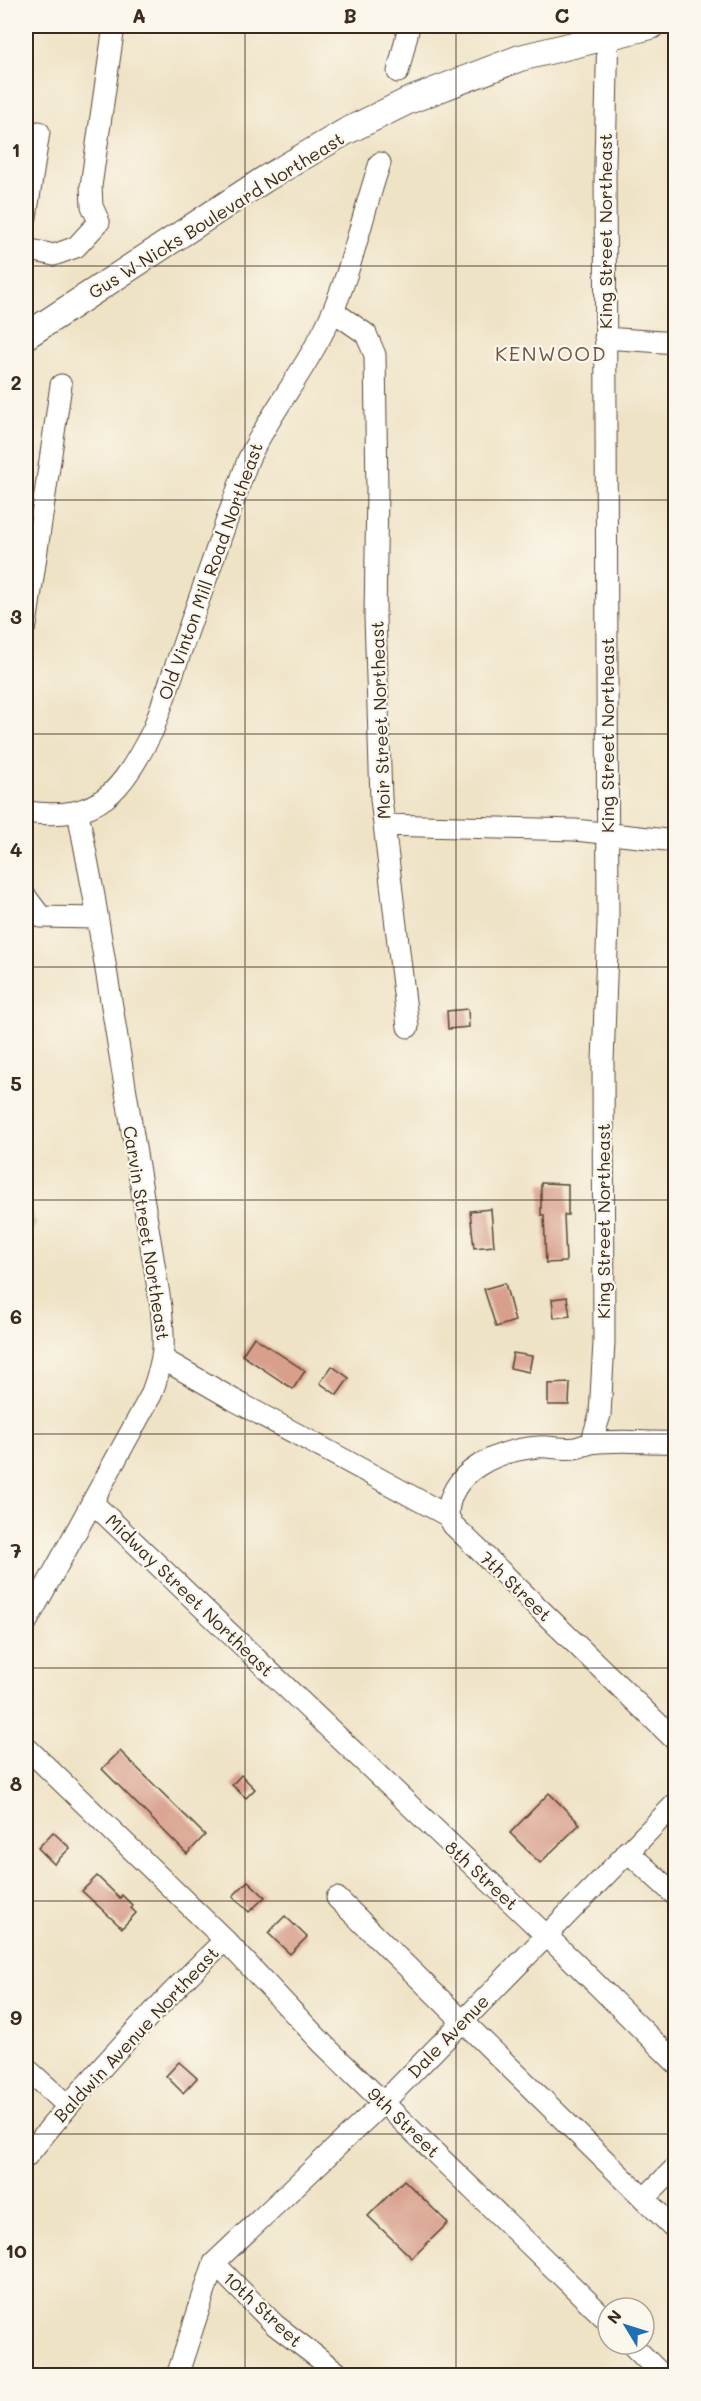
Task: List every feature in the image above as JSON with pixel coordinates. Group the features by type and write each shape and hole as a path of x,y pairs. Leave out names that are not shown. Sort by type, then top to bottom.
{"main road":[{"name":"Gus W Nicks Boulevard Northeast","path":"26,336 265,179 345,132 408,101 520,58 608,30 651,26"}],"street":[{"path":"26,249 54,255 76,247 99,222 92,206 91,186 114,26"},
{"path":"398,72 409,26"},
{"name":"King Street Northeast","path":"591,1443 600,1415 604,1342 603,1062 608,923 605,163 608,30"},
{"path":"26,217 39,132"},
{"name":"Old Vinton Mill Road Northeast","path":"26,812 57,814 78,812 94,806 111,794 142,751 153,730 248,460 261,434 301,372 333,311 347,276 368,197 380,163"},
{"name":"Moir Street Northeast","path":"333,311 366,334 375,355 376,674 381,799 408,1027"},
{"path":"605,338 675,343"},
{"path":"26,625 61,385"},
{"name":"Carvin Street Northeast","path":"26,1623 151,1395 165,1347 161,1307 78,812"},
{"path":"384,825 575,830 675,841"},
{"path":"26,897 41,917 97,918"},
{"name":"7th Street","path":"163,1359 448,1516 453,1525 504,1576 675,1741"},
{"path":"448,1516 448,1506 463,1478 493,1458 538,1447 573,1448 591,1443 675,1442"},
{"name":"Midway Street Northeast","path":"92,1502 288,1688"},
{"name":"8th Street","path":"288,1688 546,1935 675,2063"},
{"name":"9th Street","path":"26,1747 225,1940 323,2044 596,2310"},
{"name":"Dale Avenue","path":"214,2263 384,2102 675,1803"},
{"path":"627,1851 675,1896"},
{"path":"337,1898 675,2230"},
{"name":"Baldwin Avenue Northeast","path":"26,2157 67,2105 185,1978 225,1940"},
{"path":"26,2068 67,2105"},
{"path":"644,2199 675,2167"},
{"path":"177,2376 214,2263"},
{"name":"10th Street","path":"214,2263 275,2325 342,2376"},
{"path":"643,2356 663,2376"}],"green space":[{"path":"26,1203 35,1224 26,1234"}],"building":[{"path":"468,1009 469,1027 448,1029 447,1011"},
{"path":"541,1183 568,1184 568,1215 564,1215 566,1262 546,1263 544,1215 541,1215"},
{"path":"491,1209 494,1246 474,1248 470,1211"},
{"path":"505,1283 515,1321 496,1327 484,1289"},
{"path":"567,1297 570,1316 554,1318 552,1299"},
{"path":"254,1337 305,1371 293,1389 242,1355"},
{"path":"513,1353 532,1356 529,1372 510,1368"},
{"path":"332,1366 349,1378 337,1395 320,1383"},
{"path":"570,1383 569,1405 548,1405 548,1384"},
{"path":"120,1751 205,1835 187,1854 102,1769"},
{"path":"241,1775 255,1789 246,1798 232,1785"},
{"path":"549,1793 580,1824 540,1863 510,1833"},
{"path":"53,1832 70,1848 54,1864 38,1848"},
{"path":"97,1876 120,1898 122,1895 133,1906 131,1908 136,1913 122,1928 82,1891"},
{"path":"248,1881 265,1897 249,1912 233,1896"},
{"path":"285,1916 307,1937 290,1954 268,1933"},
{"path":"179,2062 197,2078 183,2093 166,2076"},
{"path":"404,2180 448,2223 412,2258 368,2216"}],"district":[{"name":"KENWOOD","path":"551,353"}]}
